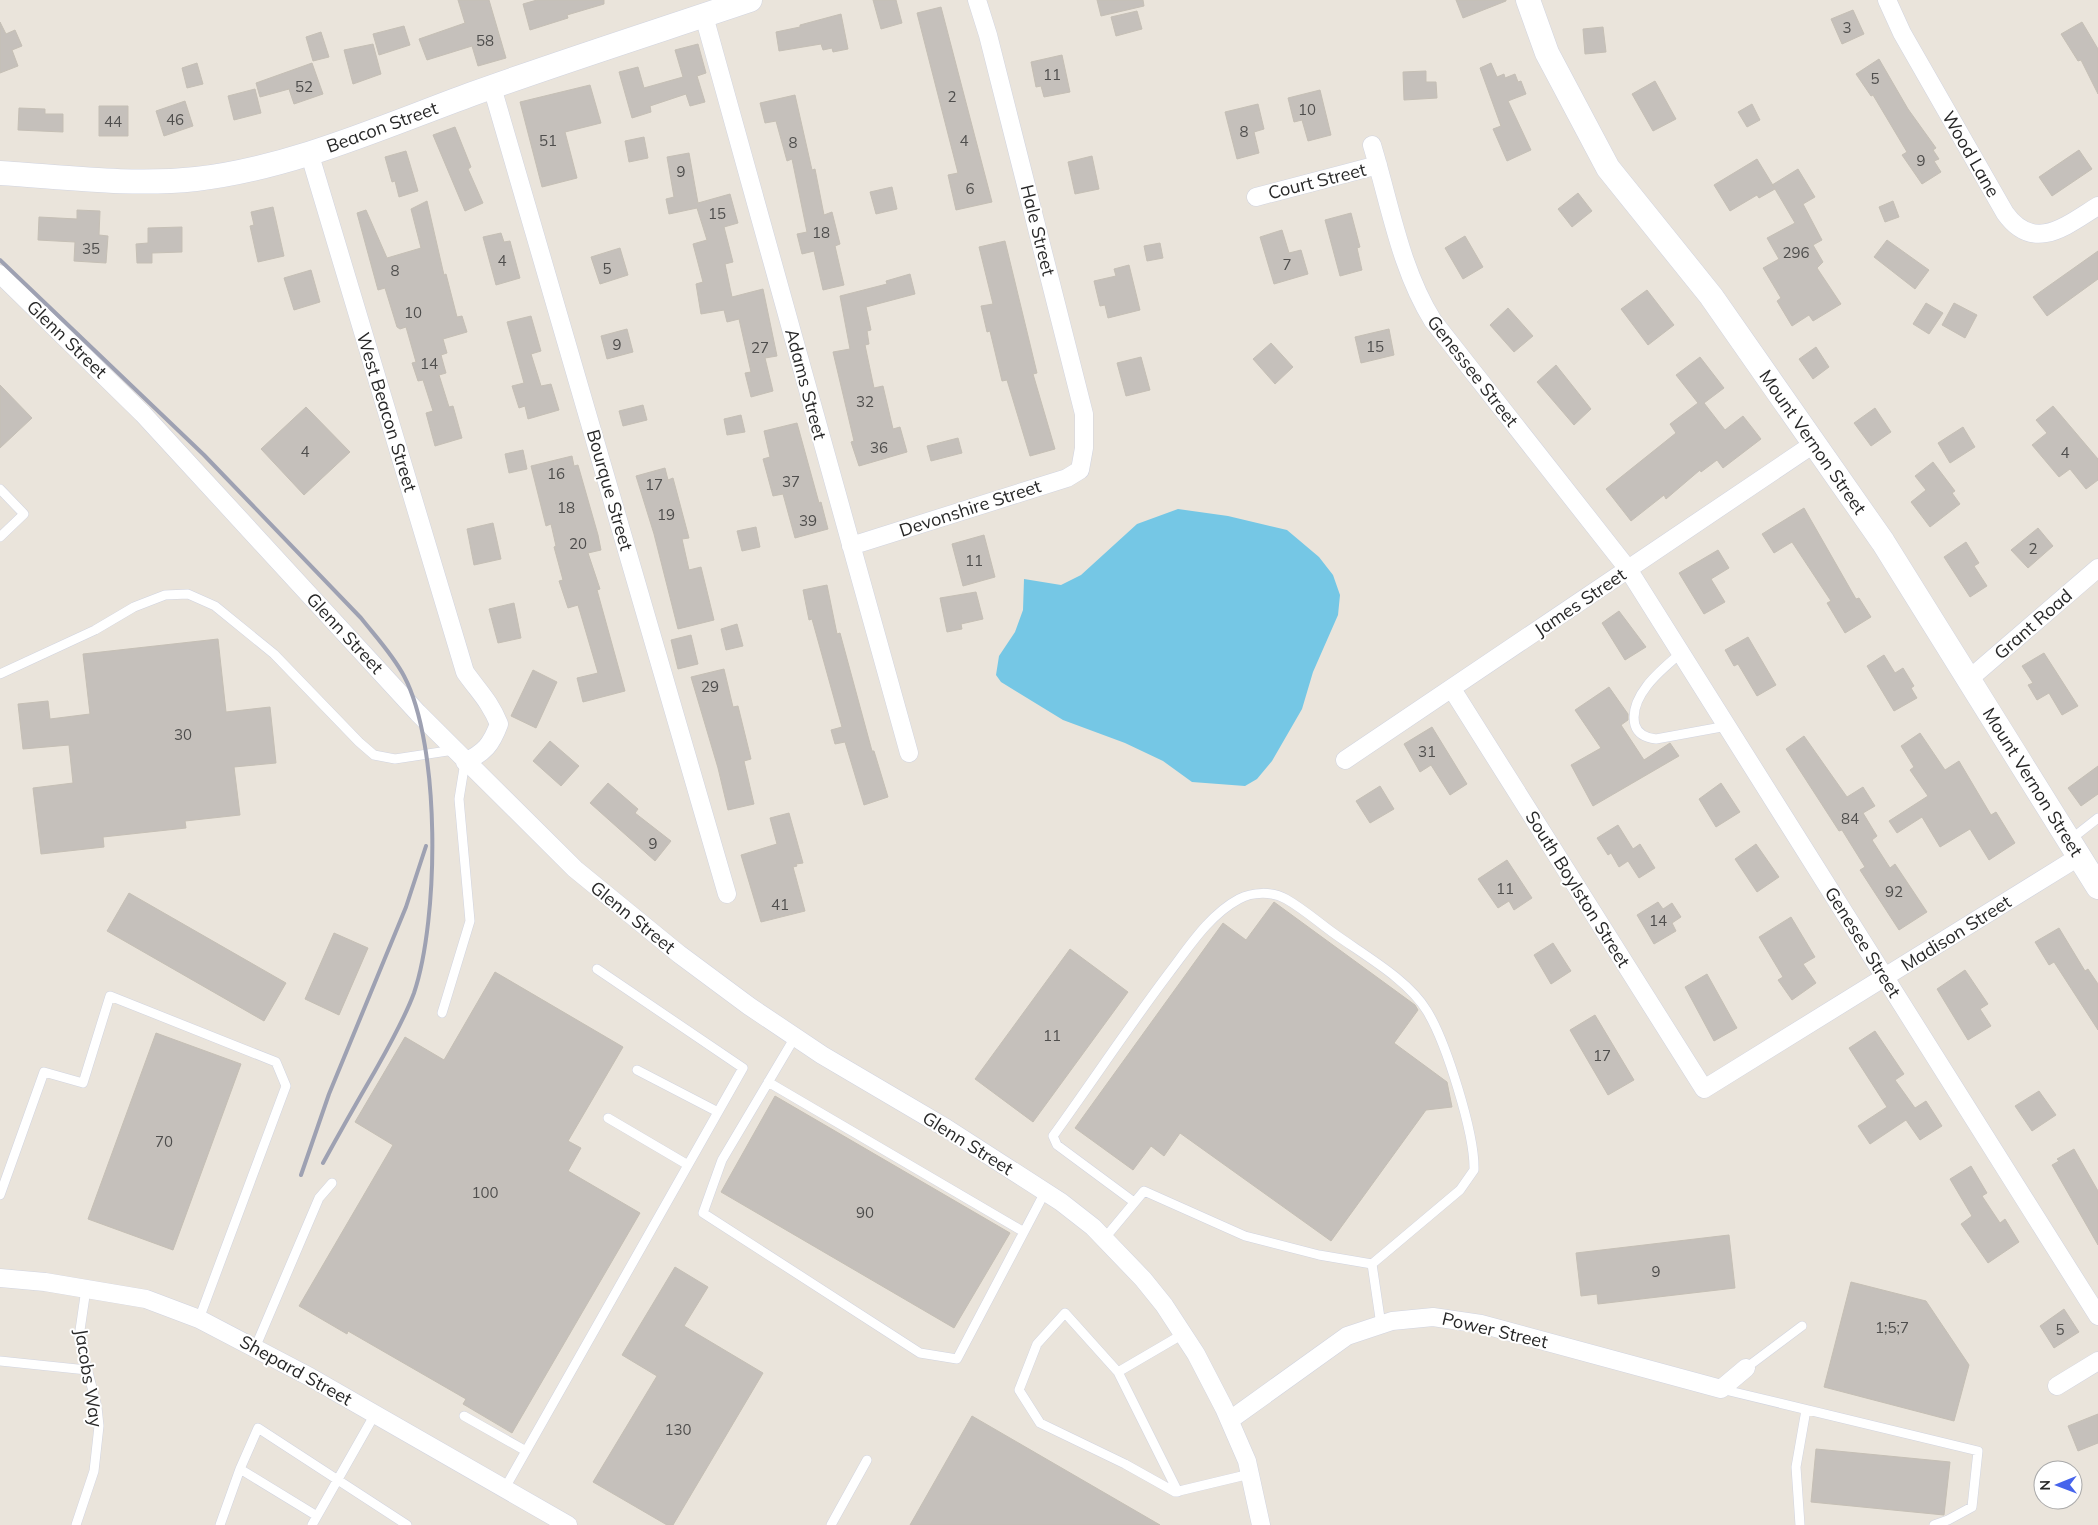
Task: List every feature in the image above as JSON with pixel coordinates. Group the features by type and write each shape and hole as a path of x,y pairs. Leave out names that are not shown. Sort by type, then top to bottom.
{"main road":[{"name":"Beacon Street","path":"0,174 127,181 194,179 236,172 309,152 492,87 750,0"},
{"name":"Mount Vernon Street","path":"1528,0 1547,53 1608,168 1711,296 1883,542 2098,886"}],"street":[{"name":"Hale Street","path":"977,0 988,35 1084,414 1084,448 1081,462"},
{"name":"Wood Lane","path":"1887,0 1902,33 2005,213 2015,225 2036,234 2051,233 2098,206"},
{"name":"Adams Street","path":"704,16 909,753"},
{"name":"Bourque Street","path":"492,87 727,894"},
{"name":"Genessee Street","path":"1372,145 1403,255 1421,302 1433,321 1628,569"},
{"name":"West Beacon Street","path":"309,152 465,672 475,687 485,695 499,724 494,738 483,753 460,756"},
{"name":"Court Street","path":"1256,197 1378,165"},
{"name":"Glenn Street","path":"0,274 143,414 460,756 575,869 679,954 795,1037 946,1128 1045,1192 1093,1227 1143,1279 1164,1305 1196,1354 1230,1420 1247,1461 1261,1525"},
{"name":"James Street","path":"1345,760 1815,443"},
{"name":"Devonshire Street","path":"851,546 1066,478 1080,470 1081,462"},
{"name":"Grant Road","path":"1968,680 2098,568"},
{"name":"Genesee Street","path":"1628,569 2098,1316"},
{"name":"South Boylston Street","path":"1452,689 1704,1089"},
{"name":"Madison Street","path":"1704,1089 1885,977 2075,848"},
{"name":"Shepard Street","path":"0,1278 146,1299 199,1319 375,1414 568,1525"},
{"name":"Power Street","path":"1230,1420 1347,1336 1392,1321 1433,1317 1481,1324 1721,1389"},
{"path":"2057,1386 2098,1361"},
{"path":"1721,1389 1746,1368"}],"lane":[{"path":"0,489 24,514 0,537"},
{"path":"0,674 95,630 134,607 165,595 188,594 215,606 274,654 359,742 374,755 395,759 460,756 459,799 470,921 442,1013"},
{"path":"1681,653 1658,674 1642,695 1634,717 1637,729 1645,737 1656,739 1727,726"},
{"path":"2075,848 2098,818"},
{"path":"1104,1239 1144,1191 1246,1236 1319,1256 1372,1264 1460,1190 1470,1179 1474,1164 1470,1134 1443,1046 1428,1012 1414,994 1285,898 1250,894 1223,910 1210,923 1150,999 1053,1136 1057,1145 1134,1202"},
{"path":"505,1488 743,1068 597,969"},
{"path":"0,1195 44,1072 82,1083 110,996 276,1062 286,1086 199,1319"},
{"path":"795,1037 722,1160 703,1213 920,1353 957,1359 1045,1192"},
{"path":"637,1070 718,1112"},
{"path":"768,1082 1024,1232"},
{"path":"608,1118 688,1165"},
{"path":"255,1348 319,1198 332,1184"},
{"path":"1372,1264 1381,1325"},
{"name":"Jacobs Way","path":"76,1525 90,1486 98,1443 97,1407 79,1337 86,1289"},
{"path":"1178,1492 1118,1372 1065,1314 1037,1344 1019,1390 1040,1423 1178,1492 1250,1474"},
{"path":"1746,1368 1802,1326"},
{"path":"1118,1372 1183,1334"},
{"path":"0,1361 86,1370"},
{"path":"1721,1389 1978,1451 1972,1507 1934,1525"},
{"path":"1800,1525 1796,1467 1806,1410"},
{"path":"312,1525 375,1414"},
{"path":"464,1416 526,1451"},
{"path":"219,1525 258,1428 407,1525"},
{"path":"831,1525 867,1460"},
{"path":"240,1469 317,1516"}],"water":[{"path":"1178,509 1228,516 1287,530 1319,557 1333,575 1340,595 1338,615 1313,672 1302,709 1272,761 1257,779 1245,786 1192,782 1163,761 1125,743 1063,720 1001,682 996,675 999,656 1015,632 1023,610 1024,579 1061,585 1081,575 1137,524"}],"building":[{"path":"458,0 489,0 506,58 478,66 472,46 427,60 419,39 465,23"},
{"path":"537,0 604,0 604,4 567,15 568,18 530,30 523,4"},
{"path":"873,0 896,0 902,23 881,29"},
{"path":"1097,0 1143,0 1144,6 1101,16"},
{"path":"1456,0 1506,0 1506,1 1463,18"},
{"path":"941,7 992,202 956,210 948,175 958,173 917,13"},
{"path":"1853,10 1864,34 1842,44 1831,19"},
{"path":"1137,11 1142,29 1116,36 1111,17"},
{"path":"841,14 848,49 833,52 832,48 823,50 821,44 779,51 776,32 800,27 800,25"},
{"path":"0,22 6,34 15,30 22,46 12,50 18,66 0,73"},
{"path":"2082,22 2098,49 2098,94 2081,60 2078,61 2061,34"},
{"path":"404,26 410,45 379,55 373,34"},
{"path":"1603,27 1606,52 1585,54 1583,29"},
{"path":"321,32 329,57 313,61 306,37"},
{"path":"373,44 381,74 353,84 344,50"},
{"path":"698,44 706,73 697,76 705,102 690,106 686,94 650,106 651,112 632,118 619,72 638,67 644,88 683,77 675,50"},
{"path":"1062,55 1070,92 1044,97 1041,86 1036,87 1031,62"},
{"path":"1879,59 1908,109 1936,148 1933,150 1939,159 1934,161 1941,172 1922,184 1902,155 1907,152 1873,95 1871,96 1856,74"},
{"path":"197,63 203,84 187,88 182,68"},
{"path":"312,63 323,94 294,104 289,89 260,97 256,83"},
{"path":"1491,63 1497,77 1504,74 1505,78 1515,74 1518,82 1521,81 1526,94 1508,101 1531,150 1507,161 1493,129 1501,126 1480,68"},
{"path":"1426,71 1426,82 1436,82 1437,98 1404,100 1403,72"},
{"path":"1655,81 1676,119 1653,131 1632,94"},
{"path":"590,85 601,123 565,132 577,178 542,187 520,102"},
{"path":"255,89 261,113 234,120 228,96"},
{"path":"1320,90 1331,135 1308,141 1302,120 1294,122 1288,98"},
{"path":"795,95 812,170 815,169 824,215 832,212 840,244 835,246 844,285 823,290 814,251 802,254 797,234 807,232 792,159 787,161 776,121 765,123 760,103"},
{"path":"185,101 193,126 164,136 156,111"},
{"path":"1258,104 1264,129 1254,132 1259,153 1237,159 1225,112"},
{"path":"1752,104 1760,120 1747,127 1738,112"},
{"path":"99,106 128,106 128,136 99,136"},
{"path":"19,108 45,109 45,114 63,114 63,132 18,130"},
{"path":"455,127 471,167 468,169 483,203 465,211 433,135"},
{"path":"644,137 648,158 629,162 625,141"},
{"path":"2079,150 2092,169 2052,196 2039,177"},
{"path":"406,151 418,191 399,197 395,181 392,182 385,157"},
{"path":"689,153 698,203 730,194 738,223 724,227 733,262 725,264 732,297 763,289 777,356 765,358 773,391 751,397 745,373 751,372 739,319 727,322 724,310 701,314 696,284 703,282 693,244 707,240 697,208 669,214 666,199 674,197 667,157"},
{"path":"1092,156 1099,189 1075,194 1068,162"},
{"path":"1757,159 1773,185 1798,169 1815,197 1803,204 1822,240 1813,245 1823,262 1817,268 1841,304 1813,321 1809,315 1792,326 1777,301 1781,298 1763,268 1779,259 1767,238 1795,223 1775,189 1759,198 1757,195 1730,211 1714,185"},
{"path":"892,187 897,209 876,214 870,192"},
{"path":"1578,193 1592,211 1572,227 1558,209"},
{"path":"427,201 444,275 446,274 457,317 462,316 467,332 443,339 447,353 441,355 446,373 439,375 449,407 453,406 462,438 435,446 426,413 433,411 423,380 418,381 412,363 416,362 406,327 400,329 397,327 385,288 378,290 357,213 366,210 387,258 421,248 411,209"},
{"path":"1893,201 1899,217 1885,222 1879,207"},
{"path":"273,207 284,256 258,262 250,226 254,225 251,212"},
{"path":"77,210 100,211 99,235 108,236 106,263 74,261 75,242 38,240 39,217 77,219"},
{"path":"1351,213 1360,247 1357,248 1362,270 1340,276 1325,220"},
{"path":"182,227 182,252 152,253 152,263 137,263 136,244 148,243 148,228"},
{"path":"1282,230 1289,253 1301,250 1308,274 1274,284 1260,237"},
{"path":"501,233 504,242 510,241 520,278 496,285 483,237"},
{"path":"1465,236 1483,267 1463,279 1445,248"},
{"path":"1887,240 1929,270 1915,289 1874,257"},
{"path":"1005,241 1037,373 1033,374 1055,449 1030,456 1007,380 1002,381 990,331 987,332 981,306 993,304 979,247"},
{"path":"1160,243 1163,258 1147,261 1144,246"},
{"path":"620,248 628,275 600,284 591,257"},
{"path":"2098,251 2098,279 2047,316 2033,297"},
{"path":"1129,265 1140,310 1108,318 1105,305 1100,306 1094,281 1116,276 1114,269"},
{"path":"311,270 320,302 294,310 284,278"},
{"path":"910,274 915,294 866,307 871,330 867,331 869,344 865,345 874,388 883,386 893,429 900,427 907,452 859,466 851,442 854,441 833,352 850,349 840,296 887,284 886,281"},
{"path":"1647,290 1674,325 1648,345 1621,309"},
{"path":"1926,303 1943,313 1929,334 1913,324"},
{"path":"1954,303 1977,315 1965,338 1942,325"},
{"path":"1508,308 1533,336 1514,352 1490,325"},
{"path":"531,316 541,351 531,354 541,386 551,384 559,410 528,419 525,406 519,408 512,386 524,383 507,322"},
{"path":"627,329 633,352 607,359 601,336"},
{"path":"1389,329 1394,355 1361,363 1355,337"},
{"path":"1271,343 1293,367 1275,384 1253,359"},
{"path":"1816,347 1829,367 1813,379 1799,359"},
{"path":"1141,357 1150,390 1126,396 1117,363"},
{"path":"1700,357 1724,388 1704,403 1725,430 1743,416 1761,439 1723,468 1717,460 1701,472 1700,470 1666,499 1664,495 1631,521 1606,489 1676,433 1670,424 1698,403 1676,375"},
{"path":"1556,365 1591,409 1574,425 1537,382"},
{"path":"0,385 32,418 0,448"},
{"path":"643,405 647,420 623,426 619,411"},
{"path":"2053,406 2098,459 2098,480 2086,489 2070,469 2059,477 2032,445 2047,433 2036,420"},
{"path":"306,407 350,452 304,495 261,449"},
{"path":"1875,408 1891,432 1871,446 1854,423"},
{"path":"741,415 745,432 727,435 724,419"},
{"path":"797,423 828,529 795,538 783,494 773,496 763,459 770,457 764,431"},
{"path":"1963,427 1975,447 1950,463 1938,443"},
{"path":"958,438 962,453 931,461 927,446"},
{"path":"523,450 527,469 509,473 505,454"},
{"path":"572,456 574,466 578,465 598,535 601,550 588,553 600,589 597,590 625,691 583,702 577,678 598,673 578,605 568,608 559,581 563,580 554,547 556,546 551,524 546,526 531,466"},
{"path":"1933,462 1955,491 1952,493 1960,504 1930,527 1911,502 1926,490 1915,476"},
{"path":"665,468 668,480 673,478 689,538 682,539 689,570 701,567 714,620 678,629 654,534 636,476"},
{"path":"1804,508 1856,599 1859,598 1871,617 1845,633 1827,603 1831,601 1792,542 1774,553 1762,534"},
{"path":"493,523 501,559 474,565 467,529"},
{"path":"756,527 760,547 742,551 737,531"},
{"path":"2038,528 2053,546 2028,568 2011,550"},
{"path":"984,535 995,577 963,586 952,544"},
{"path":"1966,542 1979,563 1974,566 1987,586 1970,597 1944,557"},
{"path":"1718,550 1729,568 1711,579 1725,602 1704,614 1679,573"},
{"path":"827,585 837,634 840,633 872,751 874,751 888,797 864,805 845,742 835,744 831,730 842,727 812,619 809,620 803,590"},
{"path":"976,592 983,619 961,624 962,629 947,632 940,598"},
{"path":"514,603 521,638 498,643 489,609"},
{"path":"1619,611 1646,647 1625,660 1602,623"},
{"path":"737,624 743,646 726,650 721,629"},
{"path":"691,635 698,664 678,669 671,640"},
{"path":"1748,637 1776,685 1757,696 1738,664 1734,666 1725,650"},
{"path":"218,639 226,712 270,707 276,763 234,767 240,815 185,821 186,828 103,837 104,847 41,854 33,788 73,783 69,745 23,749 18,704 48,701 50,719 90,714 83,654"},
{"path":"2044,653 2078,706 2062,715 2049,693 2037,700 2028,685 2033,683 2022,666"},
{"path":"1884,655 1895,673 1903,668 1914,686 1911,688 1917,698 1894,711 1867,666"},
{"path":"724,669 733,707 738,706 751,759 744,761 754,804 728,810 718,768 691,677"},
{"path":"533,670 557,682 536,728 511,716"},
{"path":"1609,687 1628,714 1628,720 1621,725 1644,760 1670,743 1679,756 1593,806 1571,765 1601,748 1575,710"},
{"path":"1432,727 1467,784 1450,795 1431,765 1420,772 1404,744"},
{"path":"1920,733 1945,770 1959,761 1991,815 1996,812 2015,843 1989,860 1970,829 1940,847 1922,817 1897,833 1889,821 1928,796 1910,770 1914,767 1901,746"},
{"path":"1804,736 1847,797 1863,787 1875,806 1863,813 1877,836 1872,840 1890,868 1895,864 1927,912 1899,930 1860,870 1865,867 1842,830 1839,831 1786,749"},
{"path":"550,741 579,766 561,786 533,761"},
{"path":"2098,766 2098,794 2081,806 2068,788"},
{"path":"608,783 638,809 635,813 671,841 655,861 590,803"},
{"path":"1721,783 1740,812 1716,827 1699,799"},
{"path":"1380,786 1394,809 1370,823 1356,801"},
{"path":"789,813 803,863 796,864 797,866 793,867 805,911 761,922 741,855 777,844 770,818"},
{"path":"1618,825 1633,849 1640,844 1655,868 1639,878 1628,861 1619,867 1611,853 1608,855 1597,838"},
{"path":"1756,844 1779,877 1757,892 1735,859"},
{"path":"1507,860 1532,898 1514,910 1509,901 1498,908 1478,879"},
{"path":"129,893 286,983 264,1021 107,931"},
{"path":"1274,902 1415,1005 1418,1010 1394,1043 1447,1082 1452,1107 1426,1110 1331,1241 1180,1133 1164,1156 1151,1146 1133,1170 1075,1128 1223,923 1246,940"},
{"path":"1658,902 1663,909 1672,903 1681,917 1672,923 1676,931 1654,944 1637,915"},
{"path":"1791,917 1815,957 1803,964 1816,983 1792,1000 1778,980 1783,977 1759,937"},
{"path":"2059,928 2085,971 2088,969 2098,984 2098,1030 2054,962 2049,965 2035,942"},
{"path":"334,933 368,948 339,1015 305,999"},
{"path":"1553,943 1571,971 1551,984 1534,955"},
{"path":"1070,949 1128,992 1033,1122 975,1079"},
{"path":"1965,970 1988,1004 1980,1009 1991,1026 1968,1040 1937,989"},
{"path":"495,972 623,1047 568,1141 581,1148 568,1171 640,1213 512,1433 463,1404 466,1399 348,1331 347,1334 299,1306 393,1145 355,1122 405,1037 444,1060"},
{"path":"1707,974 1737,1028 1714,1041 1685,987"},
{"path":"1595,1015 1634,1080 1608,1095 1570,1030"},
{"path":"1875,1031 1904,1074 1895,1080 1915,1108 1926,1101 1942,1126 1920,1140 1906,1120 1870,1144 1858,1126 1887,1107 1849,1048"},
{"path":"156,1033 241,1064 173,1250 88,1219"},
{"path":"2039,1091 2056,1115 2032,1131 2015,1106"},
{"path":"775,1096 1010,1233 954,1328 721,1192"},
{"path":"2074,1149 2098,1191 2098,1245 2052,1165 2059,1161 2057,1159"},
{"path":"1971,1166 1987,1193 1982,1196 2000,1223 2005,1219 2019,1242 1988,1263 1961,1224 1972,1216 1950,1179"},
{"path":"1729,1235 1735,1288 1598,1304 1597,1294 1581,1296 1576,1253"},
{"path":"675,1267 708,1287 684,1326 763,1373 673,1525 667,1525 593,1482 657,1376 622,1355"},
{"path":"1851,1282 1926,1301 1969,1365 1954,1421 1824,1387"},
{"path":"2064,1309 2079,1332 2054,1348 2040,1326"},
{"path":"2098,1414 2098,1443 2078,1451 2068,1426"},
{"path":"972,1416 1160,1525 910,1525"},
{"path":"1816,1449 1950,1462 1944,1515 1811,1502"}],"railway":[{"path":"0,260 204,455 361,618 400,668 416,707 425,745 430,788 432,833 432,879 422,961 414,993 401,1023 323,1163"},
{"path":"301,1175 329,1094 406,907 426,846"}]}
